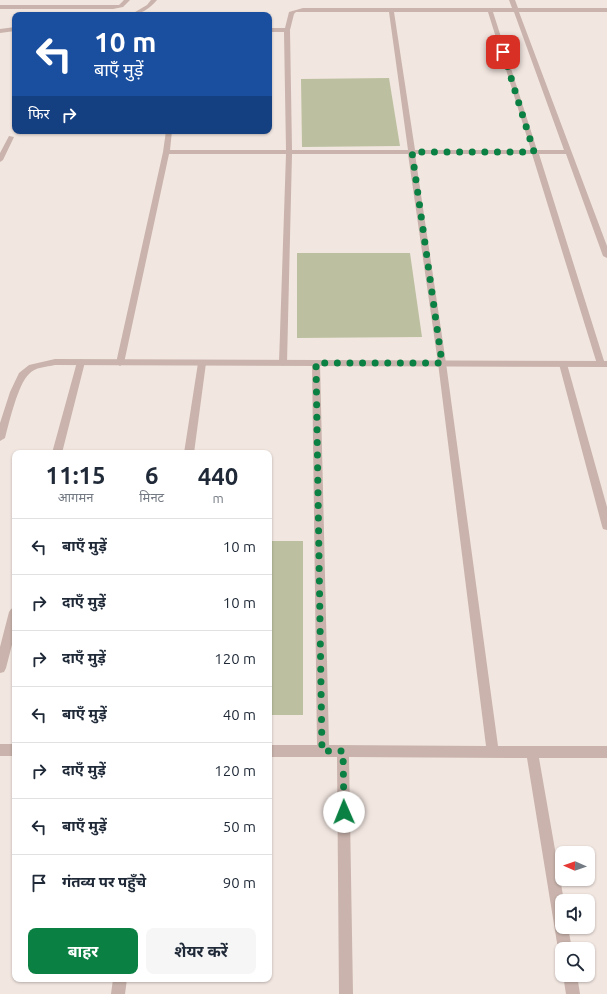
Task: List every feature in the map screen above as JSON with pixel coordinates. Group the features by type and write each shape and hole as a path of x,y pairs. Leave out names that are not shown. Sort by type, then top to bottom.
{"street":[{"path":"0,7 113,7 121,6 126,0"},
{"path":"138,12 149,6 154,0"},
{"path":"512,0 607,256"},
{"path":"283,363 289,152 287,30 291,13 295,10 312,7 391,10 411,7 490,10 607,10"},
{"path":"391,10 442,363 493,752"},
{"path":"0,438 18,384 24,372 39,365 55,362 604,364 534,152 490,10"},
{"path":"0,31 12,29"},
{"path":"272,30 287,30"},
{"path":"120,363 166,152 169,134"},
{"path":"0,160 11,137"},
{"path":"166,152 569,152"},
{"path":"58,450 81,362"},
{"path":"189,450 202,363"},
{"path":"316,363 322,751"},
{"path":"564,364 607,526"},
{"path":"0,668 12,623"},
{"path":"0,750 12,750"},
{"path":"272,751 607,752"},
{"path":"343,751 346,994"},
{"path":"532,752 564,942"},
{"path":"118,994 120,982"},
{"path":"571,982 573,994"}],"green space":[{"path":"389,78 400,146 302,147 301,79"},
{"path":"297,253 410,253 422,337 297,338"},
{"path":"272,541 303,541 303,715 272,715"}],"route":[{"path":"344,812 343,751 322,751 316,363 442,363 412,152 534,152 503,52"}]}
